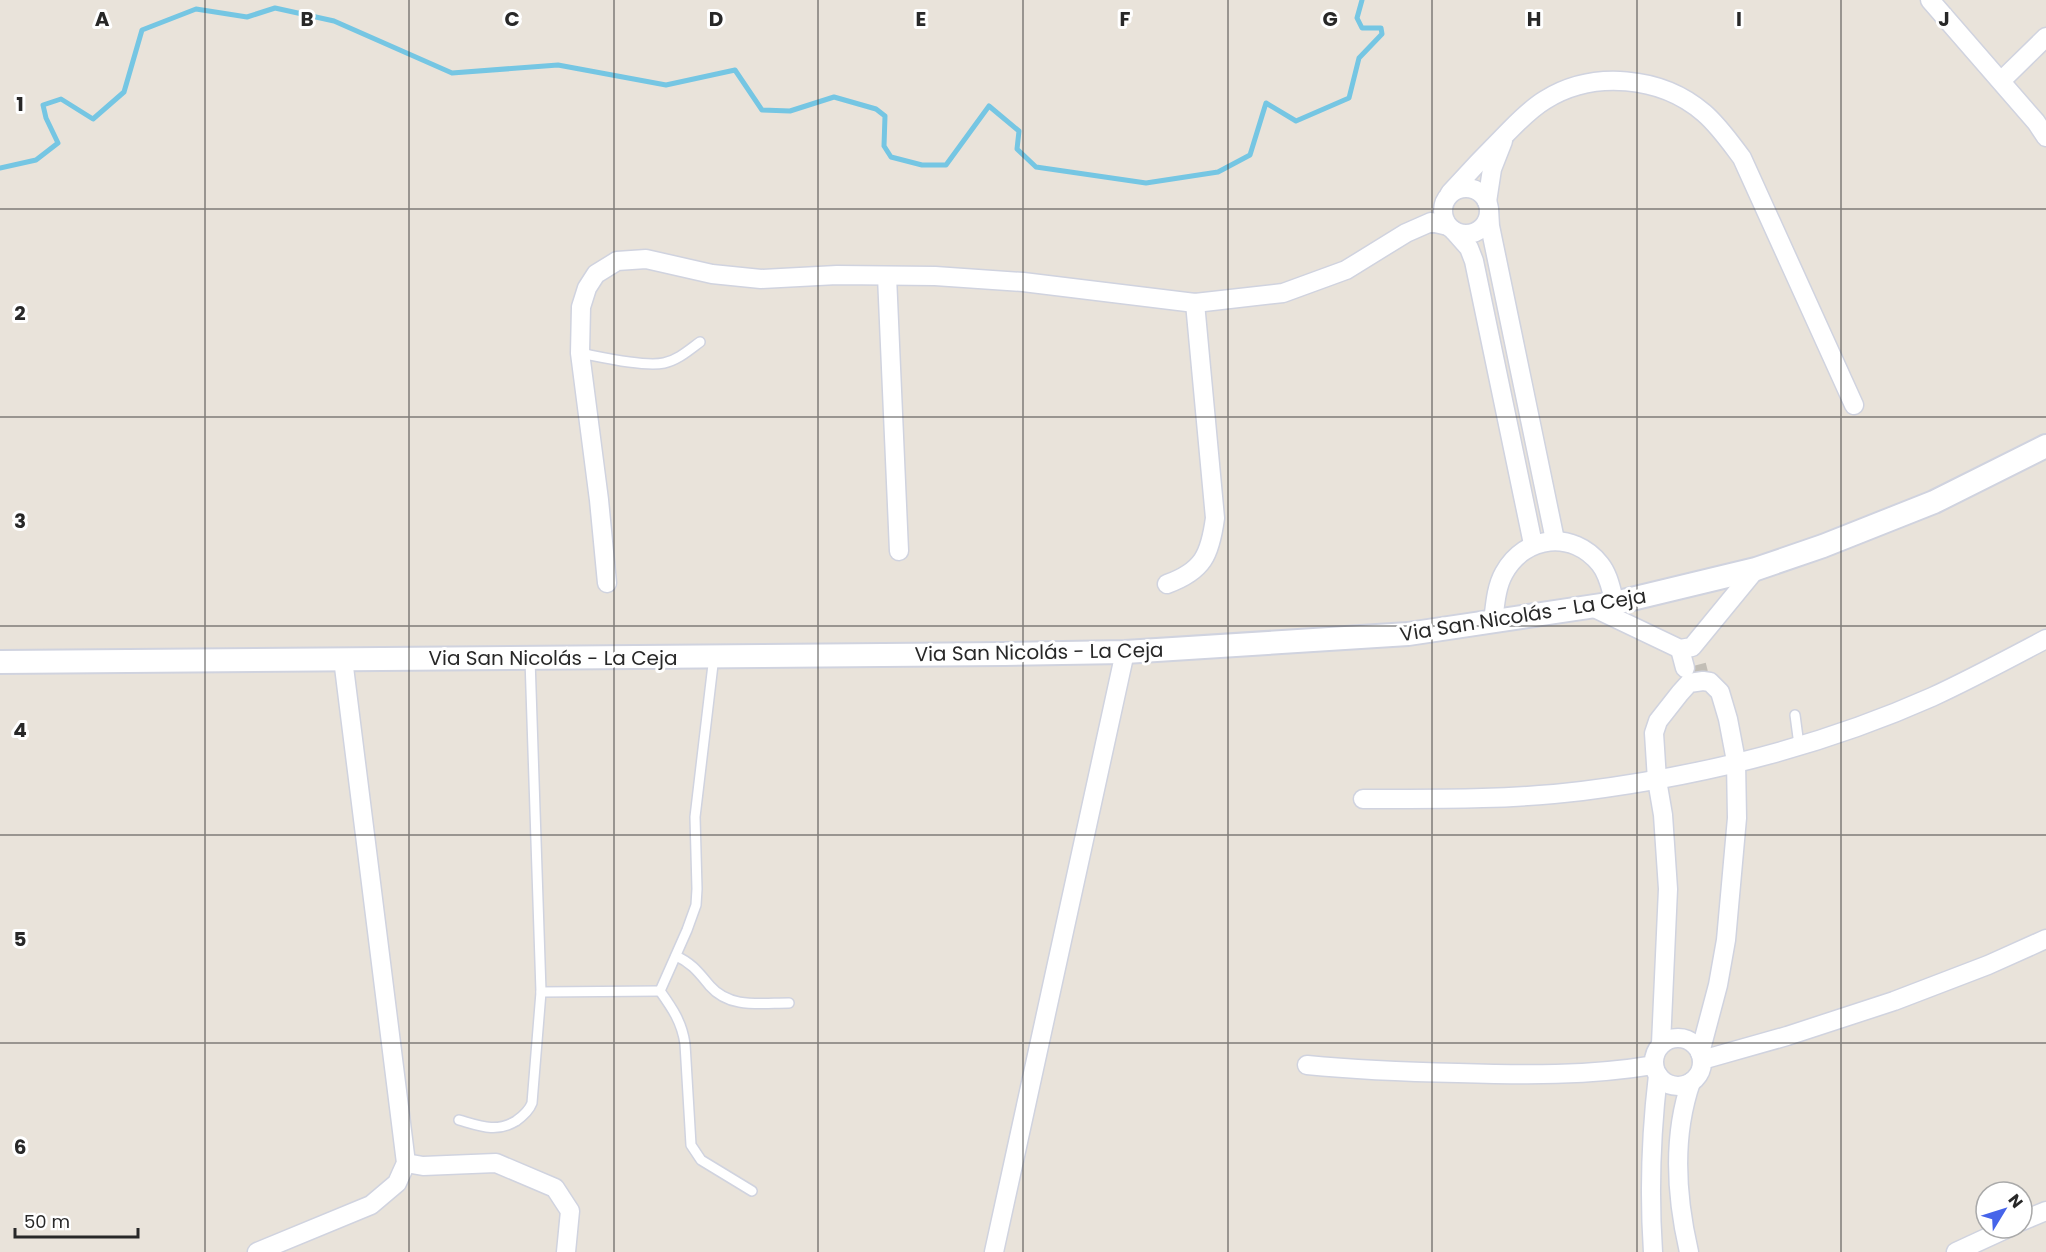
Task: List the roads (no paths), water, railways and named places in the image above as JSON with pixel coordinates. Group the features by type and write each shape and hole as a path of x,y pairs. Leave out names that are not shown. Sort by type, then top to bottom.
{"street":[{"path":"1930,0 2036,122 2046,137"},
{"path":"2001,81 2046,37"},
{"path":"608,583 580,353 581,307 587,288 596,274 617,261 646,259 712,274 761,279 837,275 935,276 1023,282 1195,303 1283,293 1346,270 1406,233 1431,222 1468,234 1475,232 1486,223 1492,169 1499,146 1509,132 1520,119 1547,99 1578,86 1596,82 1615,80 1653,86 1679,96 1703,112 1717,125 1742,158 1854,405"},
{"path":"1509,132 1448,196 1442,213 1451,228 1469,248 1474,261 1533,544"},
{"path":"1406,233 1456,189 1478,190 1488,205 1490,226 1555,540"},
{"path":"887,276 899,551"},
{"path":"1167,584 1185,578 1193,573 1200,564 1213,533 1215,518 1195,303"},
{"name":"Via San Nicolás - La Ceja","path":"0,662 1125,652 1408,634 1615,603 1756,569 1823,546 1934,502 2046,446"},
{"path":"1493,622 1497,591 1504,573 1523,550 1533,544 1555,540 1577,547 1600,564 1609,582 1615,603"},
{"path":"1686,648 1756,569"},
{"path":"1592,607 1686,648"},
{"path":"1363,799 1491,799 1580,791 1657,780 1737,762 1887,716 1931,697 2046,639"},
{"path":"1653,1252 1651,1208 1652,1122 1656,1070 1654,1058 1661,1044 1668,889 1663,815 1657,780 1654,739 1656,726 1693,674 1686,648"},
{"path":"994,1252 1125,652"},
{"path":"257,1252 371,1205 397,1183 406,1163 343,659"},
{"path":"1689,1252 1680,1197 1679,1134 1683,1106 1692,1082 1700,1072 1701,1056 1722,964 1730,910 1735,849 1737,762 1724,702 1715,686 1693,674"},
{"path":"1701,1056 1786,1036 1894,1001 1988,965 2046,939"},
{"path":"1661,1044 1675,1038 1683,1038 1696,1046 1701,1056"},
{"path":"1307,1065 1370,1071 1535,1075 1656,1070"},
{"path":"1656,1070 1663,1081 1677,1086 1692,1082"},
{"path":"406,1163 423,1166 496,1163 555,1188 570,1211 566,1252"},
{"path":"1956,1252 1982,1240"}],"lane":[{"path":"580,353 651,364 664,363 677,358 700,342"},
{"path":"660,991 696,905 695,816 714,656"},
{"path":"459,1120 491,1129 504,1127 530,1109 534,1086 541,992 530,658"},
{"path":"1795,715 1798,745"},
{"path":"676,956 688,961 699,971 711,988 725,999 735,1003 789,1004"},
{"path":"541,992 660,991"},
{"path":"660,991 683,1028 691,1145 701,1160 752,1191"}],"waterway":[{"path":"0,168 36,160 58,143 46,118 43,105 61,99 93,119 124,92 142,30 196,9 247,17 275,8 334,21 452,73 558,65 666,85 735,70 762,110 790,111 834,97 876,109 885,116 884,146 891,157 922,165 946,165 989,106 1019,131 1017,149 1036,167 1146,183 1218,172 1250,155 1266,103 1296,121 1349,98 1359,58 1382,34 1381,28 1362,28 1357,18 1362,0"}],"tunnel":[{"path":"1697,665 1699,673"}]}
